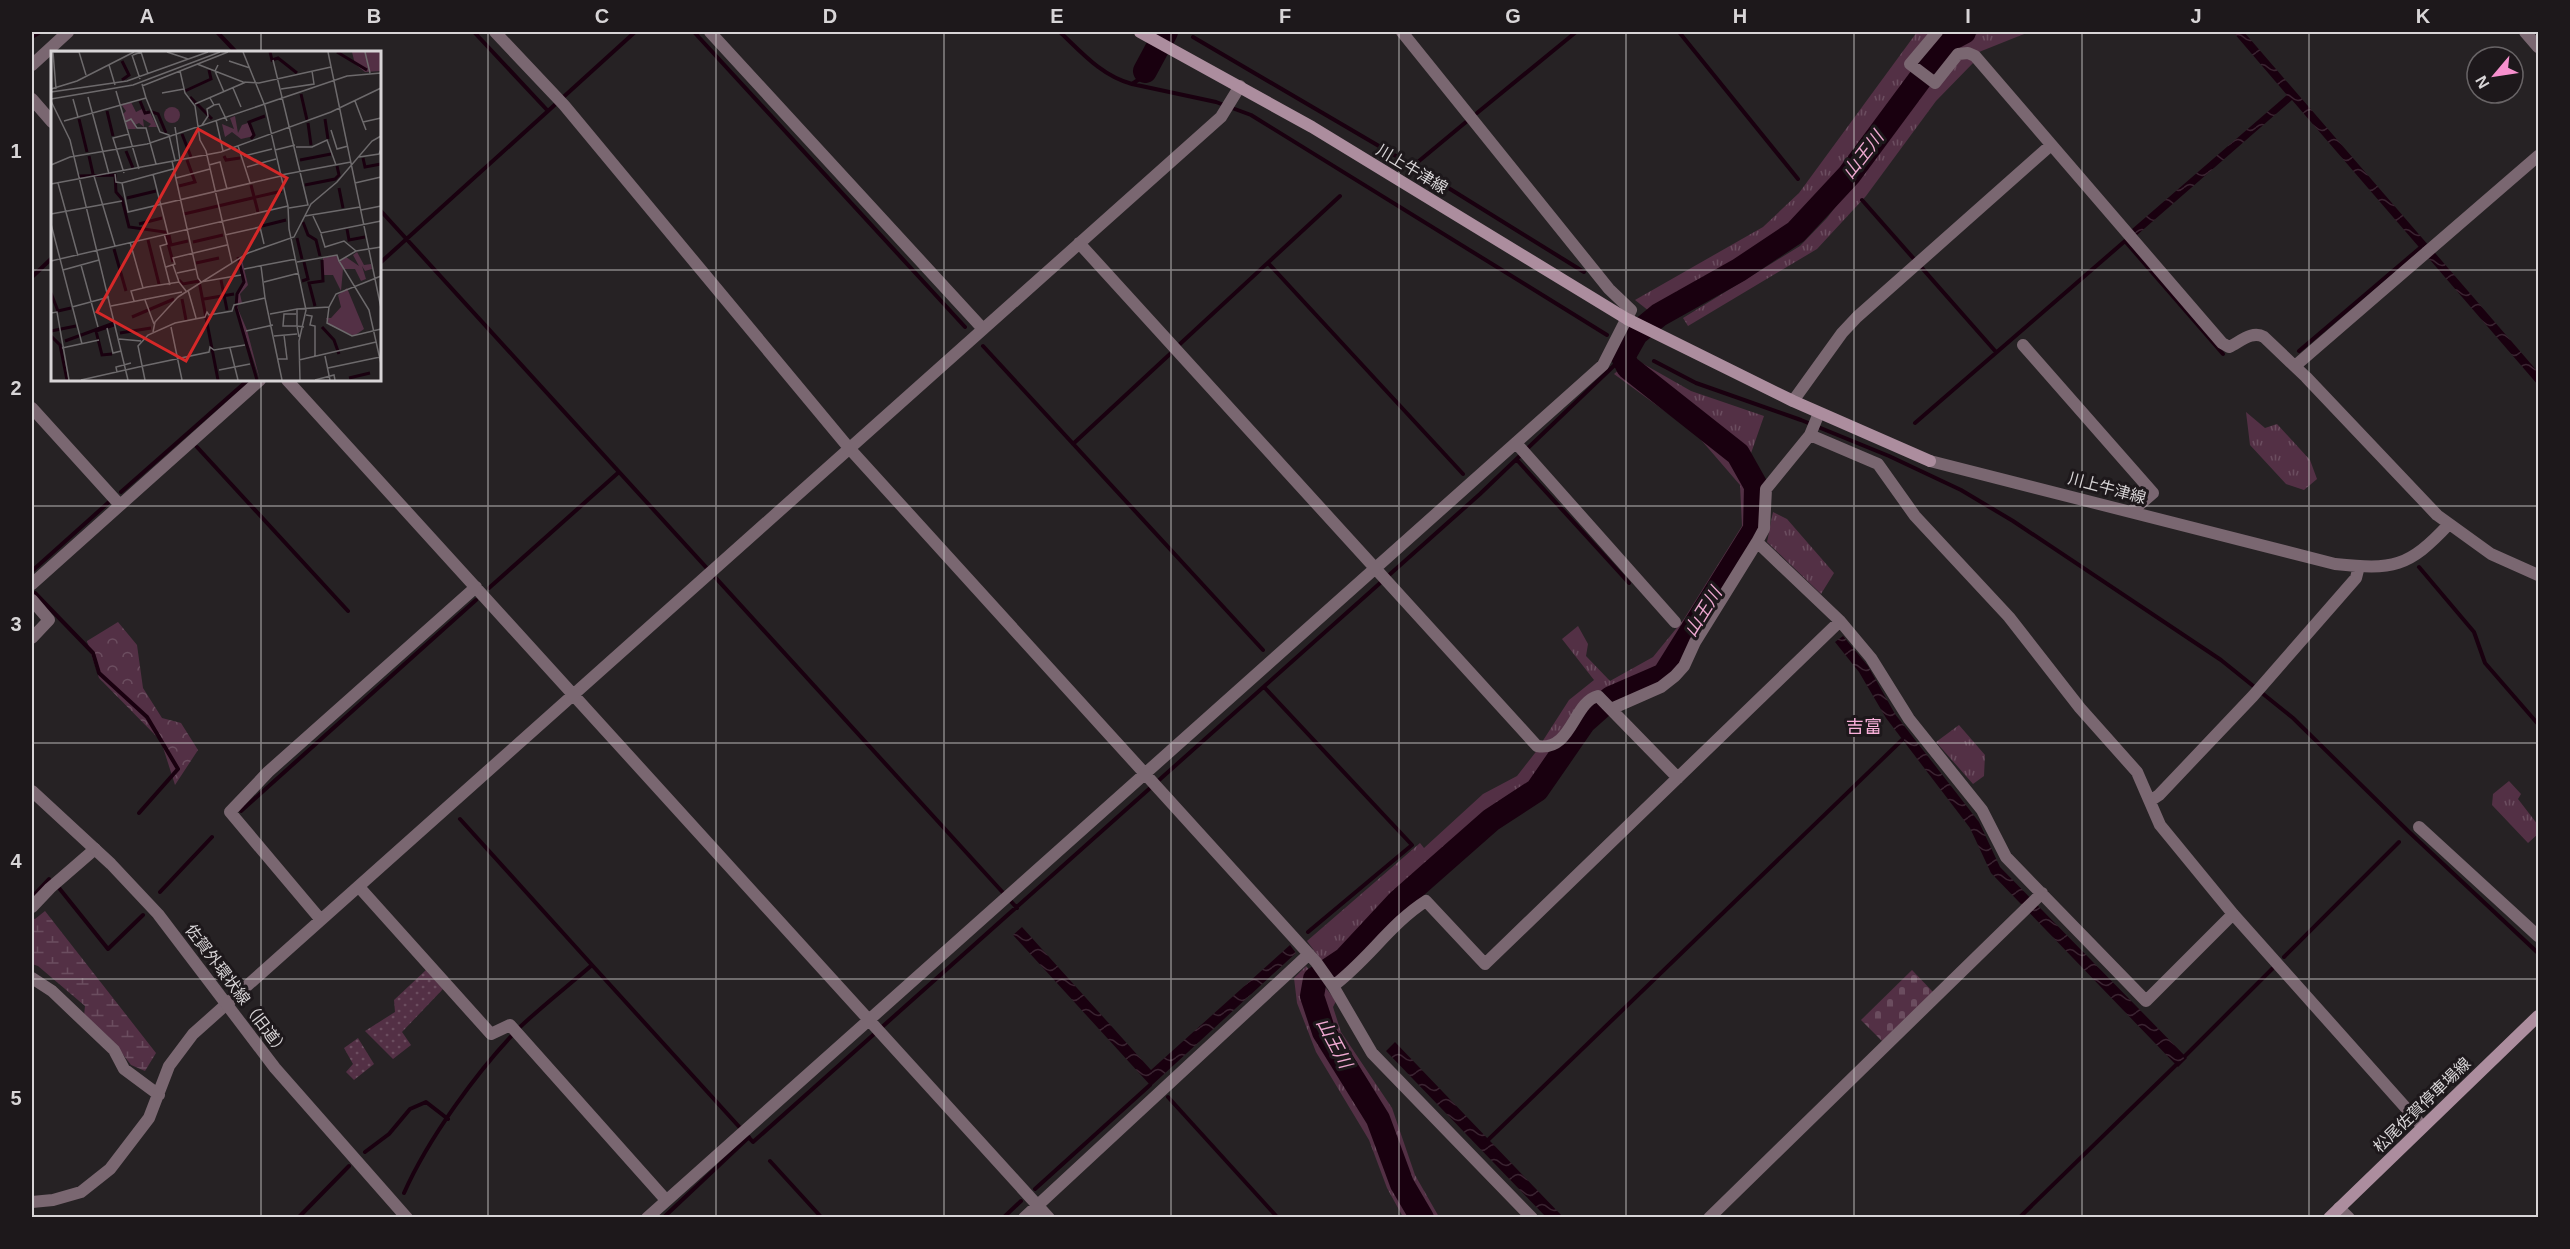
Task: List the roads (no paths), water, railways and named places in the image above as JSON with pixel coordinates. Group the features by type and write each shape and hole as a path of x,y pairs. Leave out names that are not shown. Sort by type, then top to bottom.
{"main road":[{"name":"川上牛津線","path":"1142,32 1312,127 1627,319 1792,401 1930,461"},
{"name":"松尾佐賀停車場線","path":"2329,1218 2538,1016"}],"street":[{"path":"32,65 68,32"},
{"path":"495,32 564,105 849,448 1312,958 1333,986 1372,1053 1532,1218"},
{"path":"710,32 983,329"},
{"path":"647,1218 1603,365 1630,310 1609,289 1402,32"},
{"path":"1937,32 1910,64 1935,83 1959,54 1968,53 1975,56 2222,343 2229,346 2252,334 2259,334 2295,366 2437,515 2491,554 2538,575"},
{"path":"2525,32 2538,47"},
{"path":"32,1202 53,1200 81,1192 110,1169 149,1118 169,1066 193,1034 1221,117 1240,86"},
{"path":"32,99 51,121"},
{"path":"1792,401 1842,333 1857,317 2051,146"},
{"path":"2295,366 2538,156"},
{"path":"1079,243 1537,746 1545,747 1561,740 1590,699 1598,696 1678,778"},
{"path":"2023,345 2153,492 2131,512"},
{"path":"32,584 259,381"},
{"path":"288,381 1049,1218"},
{"path":"32,408 119,504"},
{"path":"1611,709 1661,687 1684,666 1695,642 1764,529 1766,489 1810,435 1819,413"},
{"path":"1810,435 1878,464 1915,516 2009,617 2080,708 2137,772 2160,825 2233,914 2422,1126"},
{"path":"1516,443 1675,622"},
{"name":"川上牛津線","path":"1930,461 2335,564 2394,565 2414,558 2449,524"},
{"path":"1757,542 1840,621 1871,658 1909,718 1982,810 2006,857 2039,896 2146,1001 2233,914"},
{"path":"2150,801 2159,795 2253,696 2356,578 2359,566"},
{"path":"321,920 230,812 268,772 476,587"},
{"path":"32,600 50,620 32,638"},
{"path":"1333,986 1353,972 1413,909 1426,901 1485,964 1840,621"},
{"name":"佐賀外環状線（旧道）","path":"32,791 94,849 158,914 275,1068 407,1218"},
{"path":"2419,827 2538,936"},
{"path":"32,907 94,849"},
{"path":"359,887 491,1034 510,1025 666,1200"},
{"path":"1709,1218 2039,896"},
{"path":"1024,1218 1312,958"},
{"path":"32,978 52,991 114,1050 124,1069 159,1095"},
{"path":"2339,1208 2349,1218"}],"water":[{"path":"2233,32 2244,32 2538,372 2538,385 2292,100 2137,235 2132,229 2287,95"},
{"path":"1843,636 1868,666 1895,714 1979,822 2000,867 2187,1058 2178,1067 1991,873 1970,828 1886,718 1859,672 1835,642"},
{"path":"1022,927 1151,1070 1290,945 1296,953 1151,1086 1013,935"},
{"path":"1395,1042 1563,1217 1546,1217 1386,1051"}],"waterway":[{"path":"32,37 40,32"},
{"path":"217,32 235,51"},
{"path":"474,32 548,111 635,32"},
{"path":"694,32 965,327"},
{"path":"1060,32 1093,63 1121,80 1132,84 1141,78 1145,71"},
{"path":"1145,71 1166,32"},
{"path":"1477,113 1576,32"},
{"path":"1679,32 1798,179"},
{"name":"山王川","path":"1422,1218 1402,1184 1378,1119 1324,1032 1312,996 1315,979 1345,959 1399,901 1491,820 1537,790 1584,722 1611,698 1664,675 1755,529 1756,486 1738,454 1628,367 1623,357 1636,334 1659,315 1739,270 1796,232 1849,175 1949,40 1964,32"},
{"path":"1193,37 1413,166 1584,272"},
{"path":"1132,84 1216,102 1251,115 1607,335"},
{"path":"381,262 548,111"},
{"path":"1413,166 1466,122"},
{"path":"1180,344 1340,196"},
{"path":"1862,200 1996,352"},
{"path":"381,211 1017,908"},
{"path":"1915,423 2125,241 2223,354"},
{"path":"2299,351 2420,248"},
{"path":"32,277 51,259"},
{"path":"1268,263 1463,474"},
{"path":"983,346 1263,650"},
{"path":"1073,444 1170,354"},
{"path":"404,1193 440,1128 487,1064 519,1028 592,965 753,1142 1480,494 1623,357"},
{"path":"1654,361 1696,383 1801,420 1889,456 1961,490 2013,521 2221,660 2293,718 2408,831 2538,953"},
{"path":"121,492 247,381"},
{"path":"197,447 348,611"},
{"path":"1517,460 1629,583"},
{"path":"489,588 619,472"},
{"path":"32,571 109,502"},
{"path":"2419,567 2474,632 2485,663 2538,724"},
{"path":"35,593 93,653 99,673 147,717 178,769 139,813"},
{"path":"241,811 476,600"},
{"path":"1264,687 1412,845 1308,932"},
{"path":"1488,1140 1902,740"},
{"path":"460,819 592,965"},
{"path":"160,892 212,837"},
{"path":"2284,957 2399,842"},
{"path":"32,897 49,879"},
{"path":"59,888 108,949 143,915"},
{"path":"2185,1056 2273,968"},
{"path":"2019,1218 2176,1065"},
{"path":"1035,1189 1150,1085"},
{"path":"1168,1097 1278,1218"},
{"path":"365,1152 389,1134 410,1109 426,1102 448,1119"},
{"path":"663,1218 749,1137"},
{"path":"770,1161 822,1218"},
{"path":"298,1218 349,1166"},
{"path":"1003,1218 1021,1201"}],"district":[{"name":"吉富","path":"1864,727"}]}
